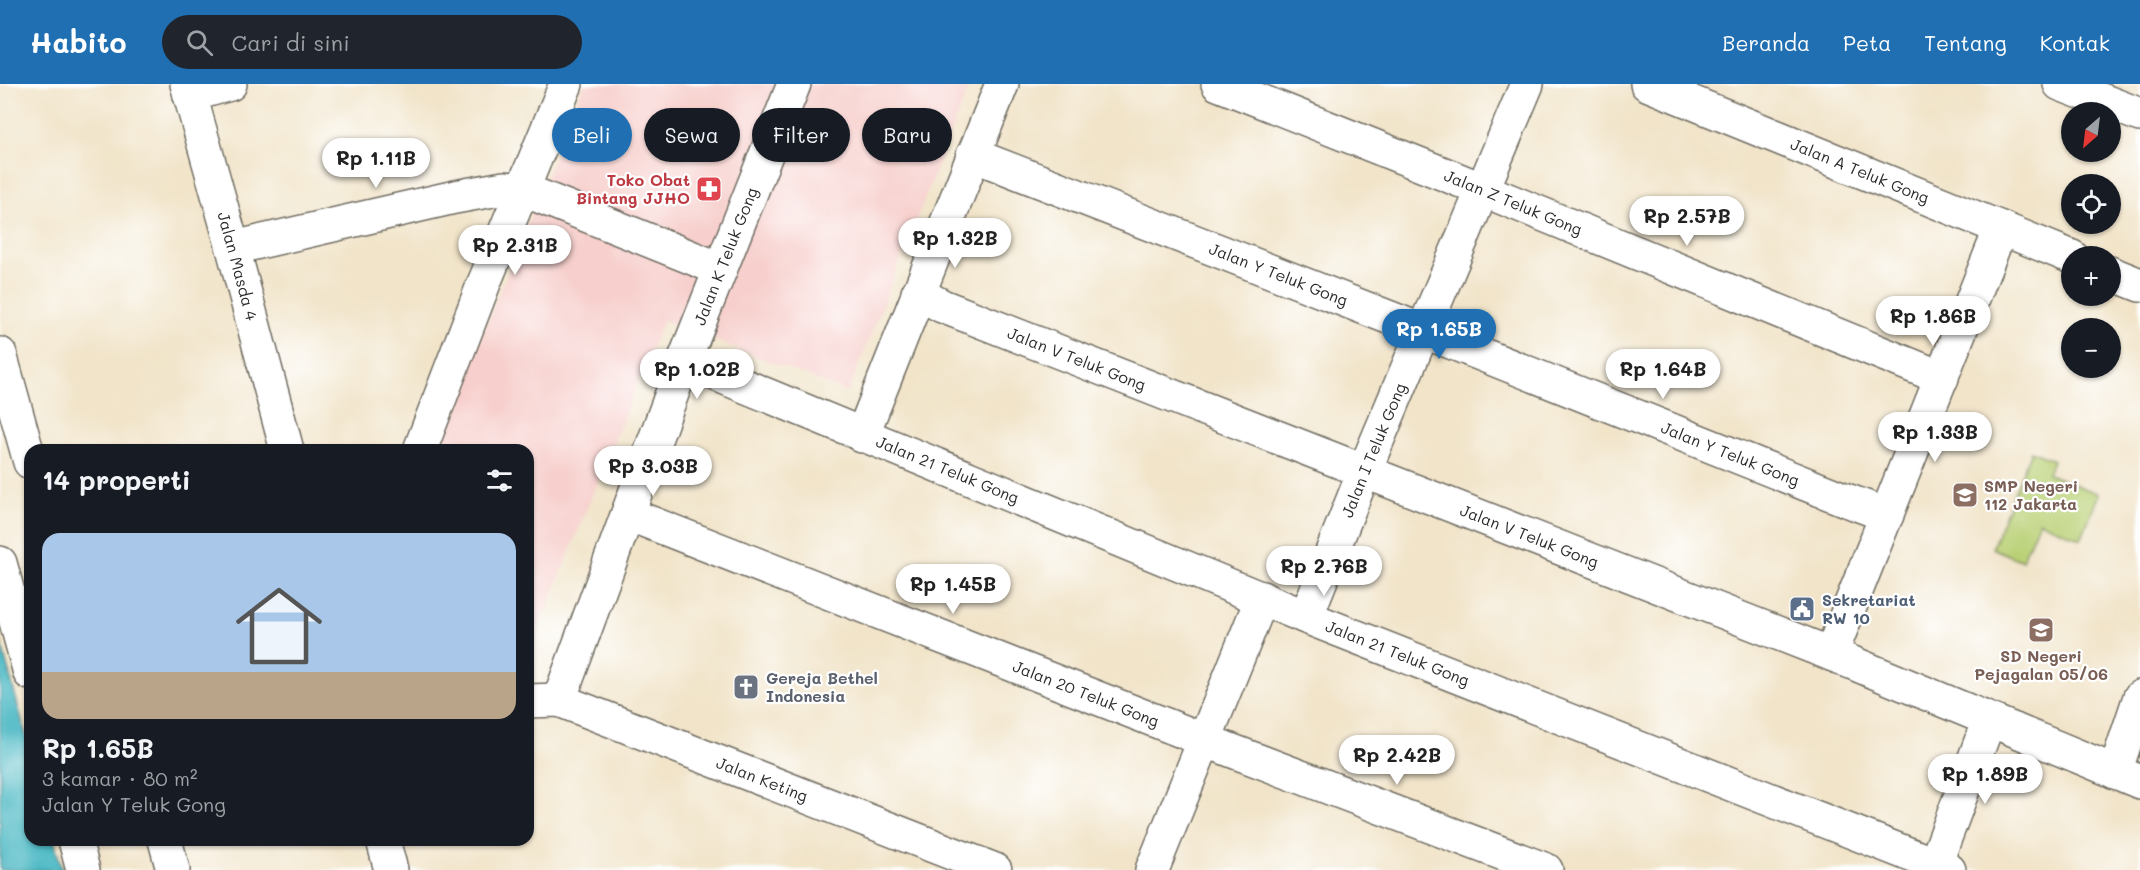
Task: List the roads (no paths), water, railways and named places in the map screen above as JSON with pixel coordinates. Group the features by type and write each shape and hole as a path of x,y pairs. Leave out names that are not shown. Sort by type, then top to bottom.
{"street":[{"path":"188,90 230,84"},
{"path":"422,444 484,284 567,84"},
{"name":"Jalan K Teluk Gong","path":"543,701 628,514 684,361 794,84"},
{"path":"862,436 1002,84"},
{"name":"Jalan Z Teluk Gong","path":"1218,84 1942,378"},
{"name":"Jalan I Teluk Gong","path":"1306,617 1364,472 1527,84"},
{"name":"Jalan A Teluk Gong","path":"1647,84 2061,253"},
{"path":"2060,84 2140,115"},
{"name":"Jalan Masda 4","path":"188,90 233,248 284,444"},
{"name":"Jalan Y Teluk Gong","path":"973,155 1887,515"},
{"path":"233,248 455,197 504,188 524,190 720,268"},
{"path":"1831,654 2001,228"},
{"path":"2121,277 2140,285"},
{"name":"Jalan V Teluk Gong","path":"918,293 942,306 1831,654 2128,777"},
{"path":"0,354 25,444"},
{"name":"Jalan 21 Teluk Gong","path":"684,361 1306,617 1939,868"},
{"name":"Jalan 20 Teluk Gong","path":"628,514 1203,740 1546,870"},
{"path":"0,563 24,651"},
{"path":"1152,870 1262,598"},
{"path":"2128,777 2140,696"},
{"name":"Jalan Keting","path":"543,701 995,870"},
{"path":"1939,868 1989,720"},
{"path":"77,846 83,870"},
{"path":"167,846 173,870"},
{"path":"385,846 391,870"}],"water":[{"path":"0,639 24,728 24,846 56,846 62,870 0,870"}],"place":[{"name":"Toko Obat Bintang JJHO","path":"709,189"},
{"name":"SMP Negeri 112 Jakarta","path":"1965,495"},
{"name":"Sekretariat RW 10","path":"1802,609"},
{"name":"SD Negeri Pejagalan 05/06","path":"2041,630"},
{"name":"Gereja Bethel Indonesia","path":"746,687"}]}
